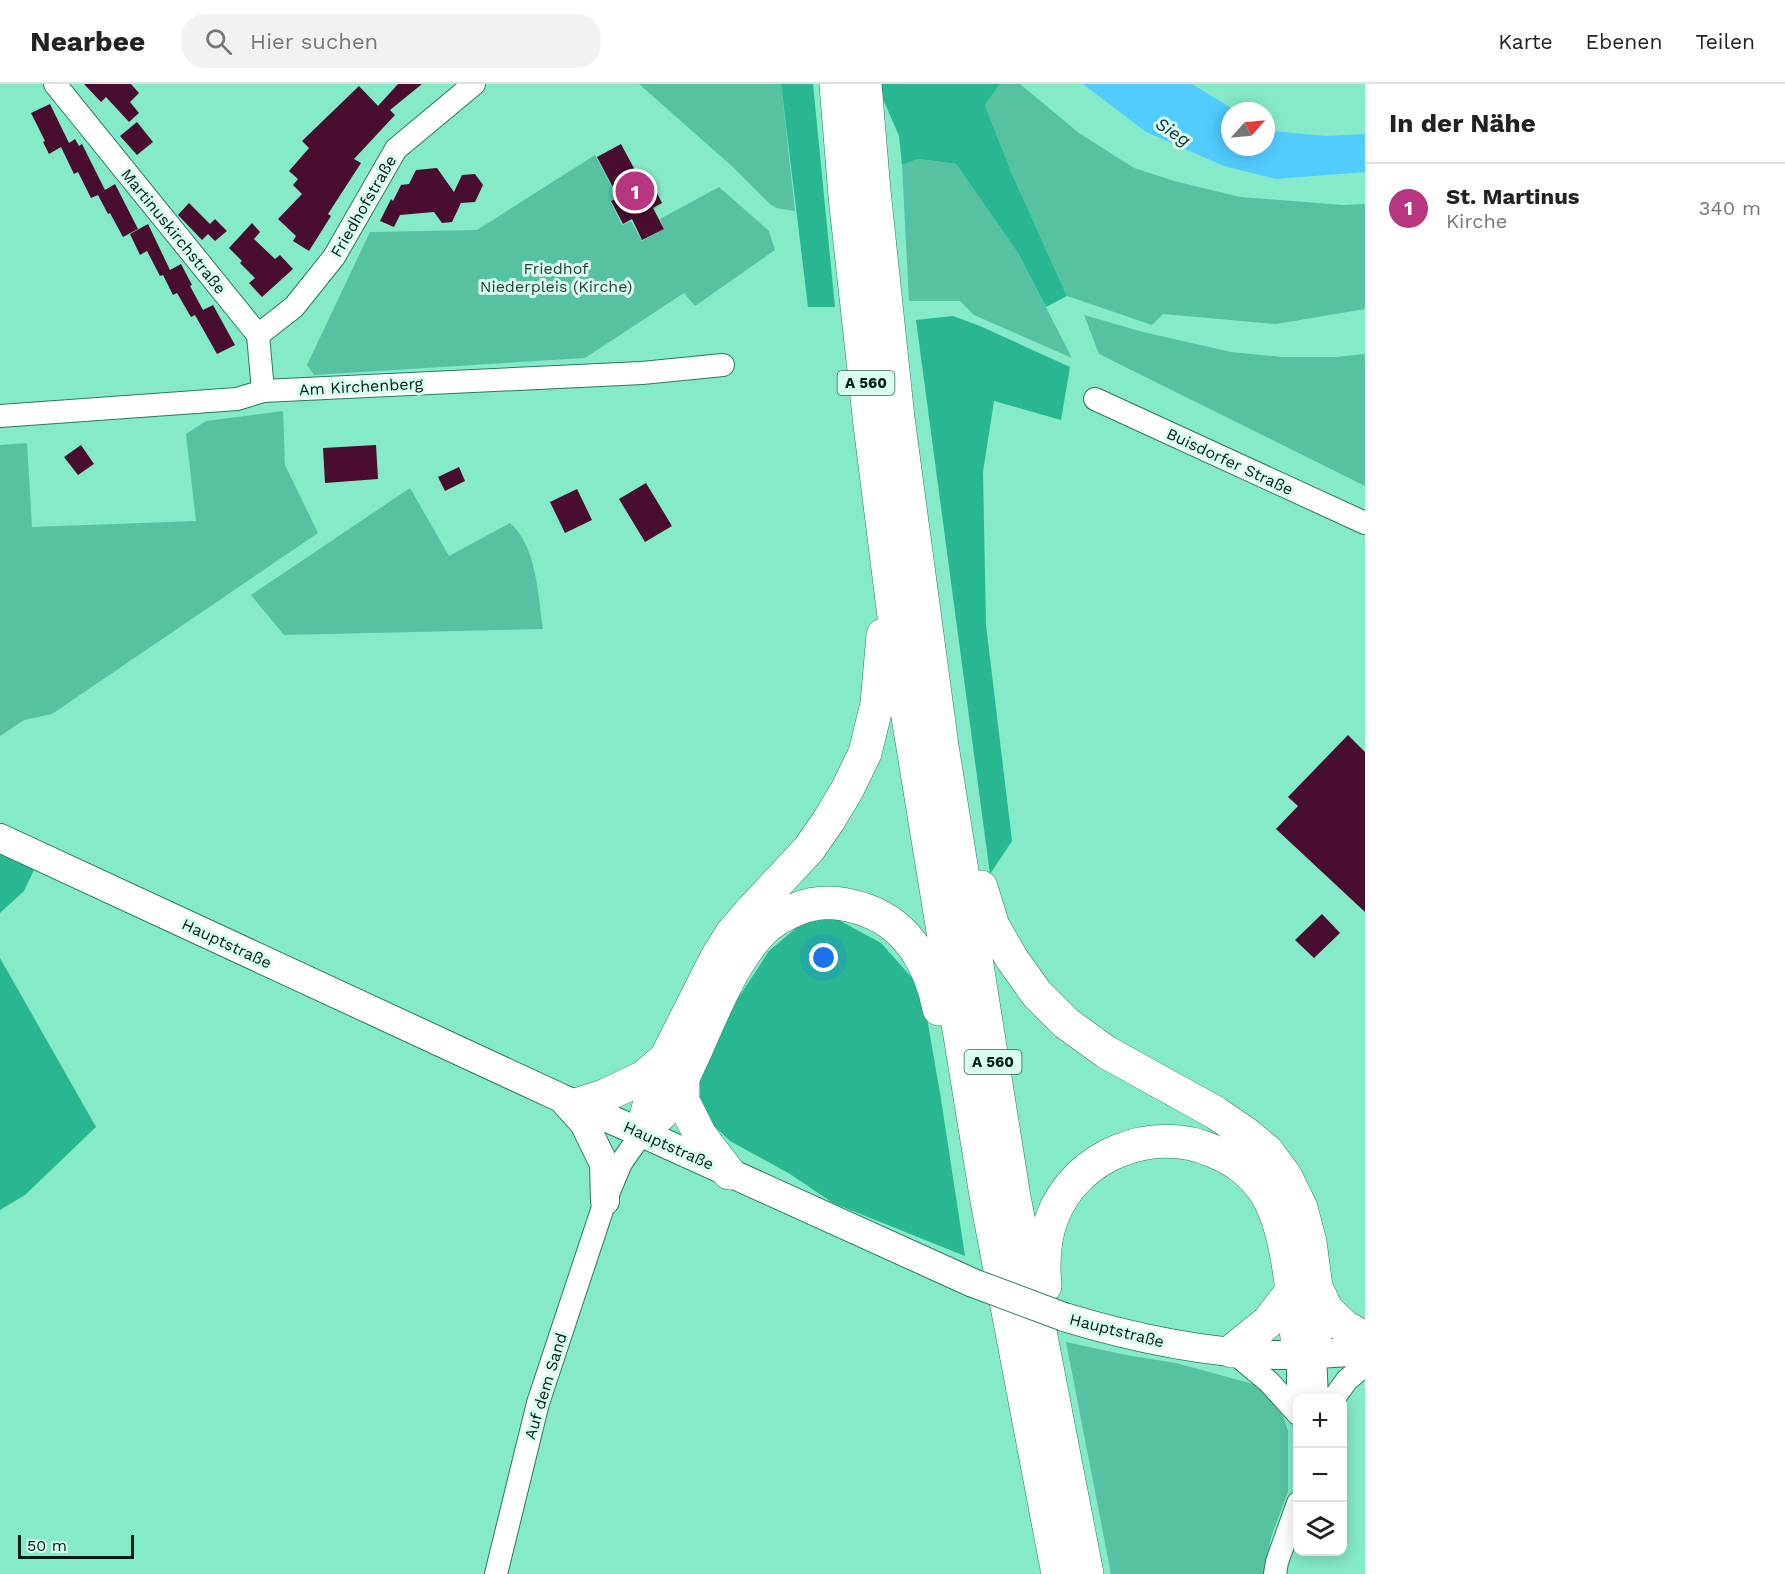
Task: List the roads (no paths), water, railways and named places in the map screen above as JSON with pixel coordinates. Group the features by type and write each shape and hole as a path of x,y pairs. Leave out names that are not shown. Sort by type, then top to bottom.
{"highway":[{"name":"A 560","path":"836,84 845,196 870,425 902,680 972,1119 1058,1574"},
{"name":"A 560","path":"865,84 898,418 942,746 1014,1197 1087,1574"},
{"path":"642,1132 667,1109 674,1068 716,959 732,933 809,849 847,790 865,753 877,704 888,568"},
{"path":"942,746 956,768 971,854 993,926 1018,968 1037,994 1066,1023 1106,1052 1216,1113 1245,1133 1267,1151 1286,1177 1301,1208 1310,1242 1303,1289 1307,1355"},
{"path":"569,1102 604,1096 644,1077 674,1068 747,948 764,928 786,914 808,905 830,902 854,905 879,915 899,928 918,952 935,987 953,1081 972,1119"},
{"path":"674,1068 683,1101 700,1135 729,1173"},
{"path":"1049,1376 1054,1350 1044,1275 1046,1246 1052,1218 1065,1192 1088,1168 1115,1151 1143,1142 1173,1140 1201,1145 1246,1168 1264,1190 1277,1216 1285,1246 1303,1289 1345,1327 1365,1338"},
{"path":"1233,1351 1303,1289"}],"main road":[{"name":"Hauptstraße","path":"0,838 569,1102 642,1132 973,1283 1096,1327 1175,1344 1233,1351 1307,1355 1365,1351"},
{"path":"569,1102 584,1123 604,1164 605,1202"}],"street":[{"name":"Friedhofstraße","path":"258,335 294,307 334,257 396,149 474,84"},
{"name":"Martinuskirchstraße","path":"59,85 258,335"},
{"path":"258,335 263,391"},
{"name":"Am Kirchenberg","path":"0,416 237,399 263,391 642,373 723,365"},
{"name":"Buisdorfer Straße","path":"1095,399 1365,523"},
{"name":"Auf dem Sand","path":"496,1574 538,1403 605,1202 621,1162 642,1132"},
{"path":"1233,1351 1269,1382 1293,1408"},
{"path":"1299,1394 1307,1355"},
{"path":"1307,1355 1316,1394"},
{"path":"1337,1394 1347,1380 1365,1365"},
{"path":"1275,1574 1293,1517"}],"water":[{"name":"Sieg","path":"1083,84 1192,84 1221,102 1221,156 1275,156 1275,131 1326,136 1365,134 1365,172 1276,179 1224,166 1146,132"}],"place":[{"name":"St. Martinus","path":"635,191"}],"park label":[{"name":"Friedhof Niederpleis (Kirche)","path":"556,277"}]}
